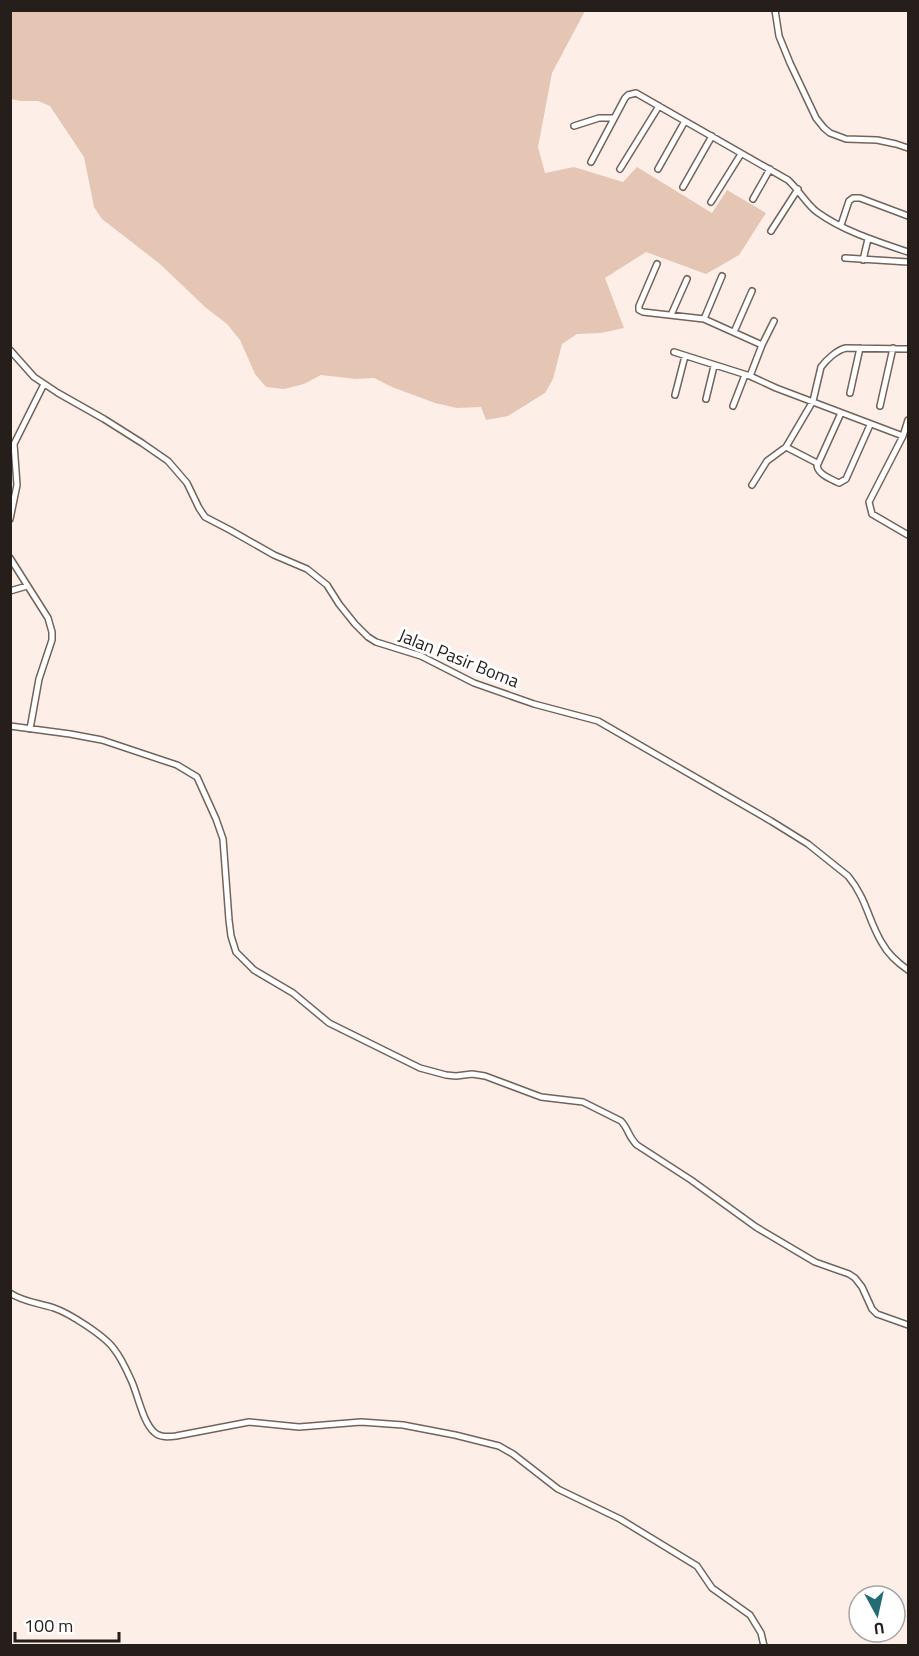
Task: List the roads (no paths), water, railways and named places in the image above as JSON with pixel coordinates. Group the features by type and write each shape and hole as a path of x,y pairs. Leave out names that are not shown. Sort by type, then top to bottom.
{"street":[{"path":"775,10 779,36 785,51 816,118 824,128 846,139 877,140 909,148"},
{"path":"591,162 625,98 636,93 788,180 816,212 868,239 909,252"},
{"path":"620,169 659,106"},
{"path":"574,126 599,118 614,118"},
{"path":"658,169 685,121"},
{"path":"683,187 712,136"},
{"path":"711,202 741,154"},
{"path":"753,199 770,169"},
{"path":"771,231 798,189"},
{"path":"841,225 849,201 853,198 860,198 909,216"},
{"path":"863,260 868,239"},
{"path":"845,258 909,262"},
{"path":"657,264 639,307 640,311 704,319 762,345"},
{"path":"704,319 722,276"},
{"path":"670,315 687,279"},
{"path":"734,332 752,291"},
{"path":"733,406 774,321"},
{"path":"850,393 860,348"},
{"path":"880,406 893,348"},
{"path":"752,485 767,461 786,447 813,401 823,364 841,349 909,349"},
{"name":"Jalan Pasir Boma","path":"10,350 34,377 142,442 168,461 187,483 205,517 274,555 307,569 327,585 342,609 361,630 376,642 421,656 474,683 534,704 598,722 808,844 848,876 863,897 881,942 889,953 909,970"},
{"path":"674,352 747,375 903,436"},
{"path":"675,395 685,356"},
{"path":"706,399 714,366"},
{"path":"10,519 17,485 14,444 44,384"},
{"path":"841,413 817,464 820,473 839,483 846,480 870,425"},
{"path":"908,423 870,502 870,508 872,514 909,535"},
{"path":"786,447 817,464"},
{"path":"10,558 48,618 52,632 52,640 39,679 30,729"},
{"path":"10,591 27,586"},
{"path":"10,726 102,740 177,765 197,777 223,839 229,920 236,951 254,970 292,993 329,1023 420,1068 446,1075 485,1076 541,1097 583,1102 621,1121 631,1140 637,1145 691,1180 756,1227 815,1262 855,1278 877,1314 909,1324"},
{"path":"10,1293 18,1298 56,1308 104,1338 119,1356 143,1412 152,1429 160,1435 170,1437 249,1422 299,1427 361,1422 403,1425 499,1446 513,1454 558,1490 620,1519 697,1566 712,1588 750,1615 761,1633 764,1646"}]}
